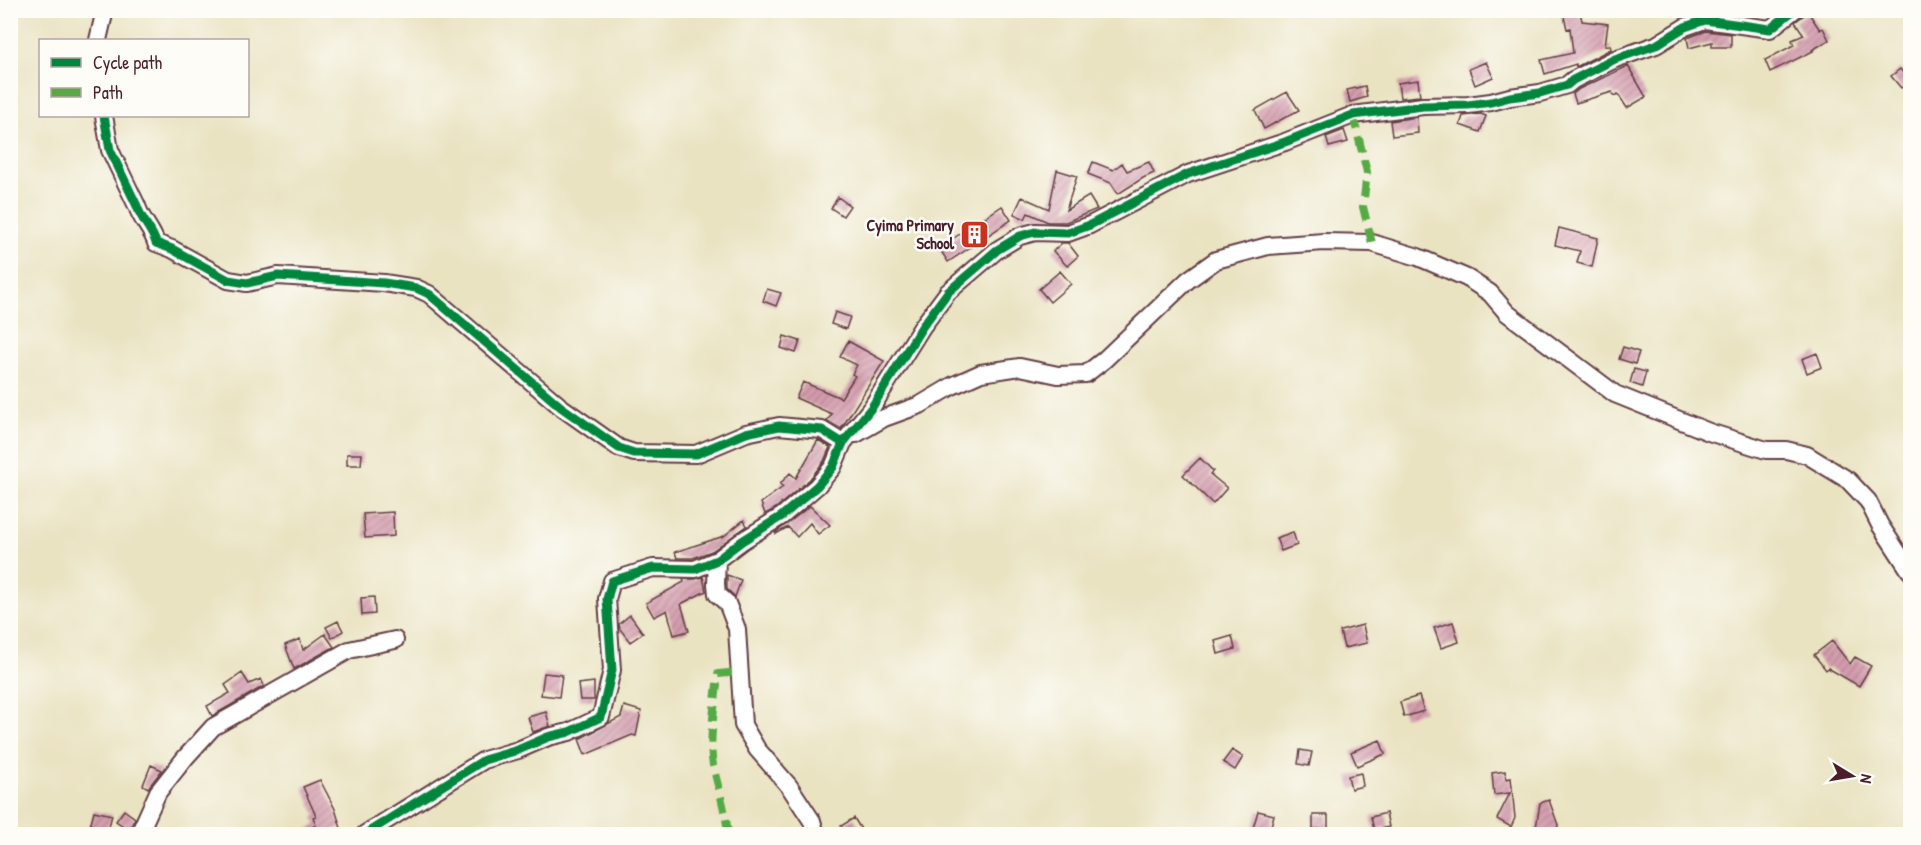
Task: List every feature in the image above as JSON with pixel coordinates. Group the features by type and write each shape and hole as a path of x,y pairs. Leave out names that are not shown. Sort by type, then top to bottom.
{"street":[{"path":"99,39 105,10"},
{"path":"365,834 484,760 518,750 548,737 569,732 601,717 612,669 608,599 612,581 653,568 695,569 717,560 782,516 817,486 833,467 846,440 872,407 922,327 948,292 997,250 1020,236 1035,232 1068,233 1090,225 1188,174 1285,142 1353,115 1423,106 1468,105 1540,93 1567,85 1616,59 1656,45 1685,27 1705,20 1770,29 1794,10"},
{"path":"104,117 110,150 140,215 156,243 172,249 228,280 247,283 278,276 416,288 429,294 568,412 619,448 634,453 696,454 747,433 779,426 822,430 846,440"},
{"path":"846,440 884,418 920,405 952,386 981,373 1020,366 1058,375 1086,374 1104,360 1188,280 1216,260 1268,246 1324,242 1372,243 1418,257 1467,278 1490,292 1507,313 1615,394 1709,432 1766,450 1786,450 1807,454 1848,480 1868,501 1880,525 1911,571"},
{"path":"717,560 717,594 727,603 737,629 743,725 757,749 789,786 812,821 816,834"},
{"path":"139,834 158,792 213,727 349,650 395,640"}],"building":[{"path":"1580,12 1582,21 1608,24 1605,46 1610,45 1611,49 1576,67 1576,64 1545,74 1541,60 1573,53 1570,28 1567,29 1564,16"},
{"path":"1808,12 1820,30 1823,28 1829,40 1813,51 1770,72 1765,60 1794,45 1792,40 1804,35 1795,22"},
{"path":"1706,31 1731,34 1731,47 1712,47 1712,42 1689,48 1687,38"},
{"path":"1486,62 1493,77 1475,85 1469,69"},
{"path":"1628,66 1646,97 1627,108 1618,94 1614,96 1612,92 1576,103 1573,94 1579,89"},
{"path":"1900,69 1910,81 1901,88 1891,76"},
{"path":"1418,80 1420,96 1400,98 1398,83"},
{"path":"1365,86 1367,97 1350,102 1347,90"},
{"path":"1287,92 1299,110 1264,129 1255,110"},
{"path":"1481,114 1486,116 1480,132 1460,125 1463,116"},
{"path":"1417,117 1418,133 1392,136 1390,121"},
{"path":"1344,130 1348,142 1329,147 1326,137"},
{"path":"1093,162 1113,170 1122,163 1127,171 1149,162 1154,173 1118,194 1111,183 1088,174"},
{"path":"1057,170 1077,176 1066,210 1089,196 1097,209 1066,222 1048,222 1028,213 1025,219 1014,214 1022,197 1049,209"},
{"path":"838,197 850,206 843,216 831,208"},
{"name":"Cyima Primary School","path":"1002,206 1011,220 948,262 939,248"},
{"path":"1559,228 1598,238 1592,267 1577,263 1580,251 1555,245"},
{"path":"1062,243 1068,243 1078,256 1067,266 1053,251"},
{"path":"1060,271 1071,284 1050,302 1039,289"},
{"path":"767,289 781,293 776,306 763,301"},
{"path":"835,312 850,317 846,329 831,324"},
{"path":"784,336 800,341 796,353 781,348"},
{"path":"848,341 884,361 841,429 827,421 832,414 796,398 803,382 841,398 855,376 852,374 857,365 840,357"},
{"path":"1623,347 1639,352 1635,364 1619,359"},
{"path":"1817,353 1822,367 1807,373 1802,359"},
{"path":"1634,369 1646,372 1642,387 1630,383"},
{"path":"818,440 830,447 824,461 810,479 776,508 765,514 761,503 783,487 780,484 790,473 796,478"},
{"path":"347,454 362,454 361,465 347,465"},
{"path":"1200,458 1213,471 1210,474 1227,488 1213,504 1183,475"},
{"path":"810,506 830,525 818,534 810,523 797,537 788,527 775,533"},
{"path":"393,512 394,536 365,538 363,514"},
{"path":"744,520 747,526 712,551 693,558 677,558 675,552 724,536"},
{"path":"1293,532 1297,545 1281,551 1276,538"},
{"path":"727,575 741,580 735,597 727,589"},
{"path":"703,577 706,591 681,604 689,631 674,635 667,610 654,617 646,603 684,582 683,579"},
{"path":"374,597 375,614 362,615 361,598"},
{"path":"630,615 643,633 630,642 619,624"},
{"path":"338,621 343,631 332,638 326,627"},
{"path":"1453,622 1459,642 1441,648 1434,628"},
{"path":"1363,625 1367,643 1344,648 1340,631"},
{"path":"325,634 334,647 294,669 285,645 300,639 303,650"},
{"path":"1232,636 1235,649 1218,654 1215,641"},
{"path":"1832,641 1850,664 1855,657 1871,666 1859,686 1828,668 1826,670 1814,655"},
{"path":"242,673 249,684 261,679 264,686 212,716 207,706 230,693 225,685"},
{"path":"544,673 562,675 559,697 541,695"},
{"path":"594,682 594,700 580,700 578,684"},
{"path":"1419,696 1424,711 1404,717 1400,702"},
{"path":"624,706 641,711 636,736 632,735 585,755 579,739 621,717"},
{"path":"546,712 550,726 533,732 528,717"},
{"path":"1380,740 1385,754 1357,766 1351,752"},
{"path":"1232,750 1243,757 1235,770 1223,762"},
{"path":"1300,750 1312,752 1309,766 1298,764"},
{"path":"151,765 162,770 148,788 143,785"},
{"path":"1505,771 1506,779 1511,778 1515,818 1511,827 1497,819 1510,793 1494,795 1492,773"},
{"path":"1361,773 1363,786 1351,789 1348,776"},
{"path":"320,780 335,809 341,828 322,834 300,834 316,825 313,817 316,816 303,787"},
{"path":"1549,800 1558,825 1556,834 1535,834 1540,803"},
{"path":"124,810 135,818 129,830 116,821"},
{"path":"94,811 112,815 107,834 89,830"},
{"path":"1258,811 1274,815 1269,833 1253,828"},
{"path":"1386,813 1389,827 1374,830 1371,817"},
{"path":"1313,815 1328,815 1328,829 1313,829"},
{"path":"854,818 864,834 846,834 841,826"}],"marked path":[{"path":"1353,115 1367,172 1363,207 1372,243"},
{"path":"728,834 713,765 712,731 718,674 739,672"}],"cycle path":[{"path":"365,834 484,760 518,750 548,737 569,732 601,717 612,670 607,599 612,581 653,568 695,569 717,560 782,516 817,486 833,467 843,443 872,407 922,327 948,292 997,250 1020,236 1035,232 1068,233 1090,225 1188,174 1285,142 1353,115 1423,106 1468,105 1540,93 1567,85 1615,59 1656,45 1685,27 1705,20 1770,29 1794,10"},
{"path":"104,117 110,150 156,243 172,249 228,280 247,283 278,276 384,283 416,288 429,294 561,407 619,448 634,453 696,454 746,433 779,426 822,430 843,443"}],"place":[{"name":"Cyima Primary School","path":"975,234"}]}
